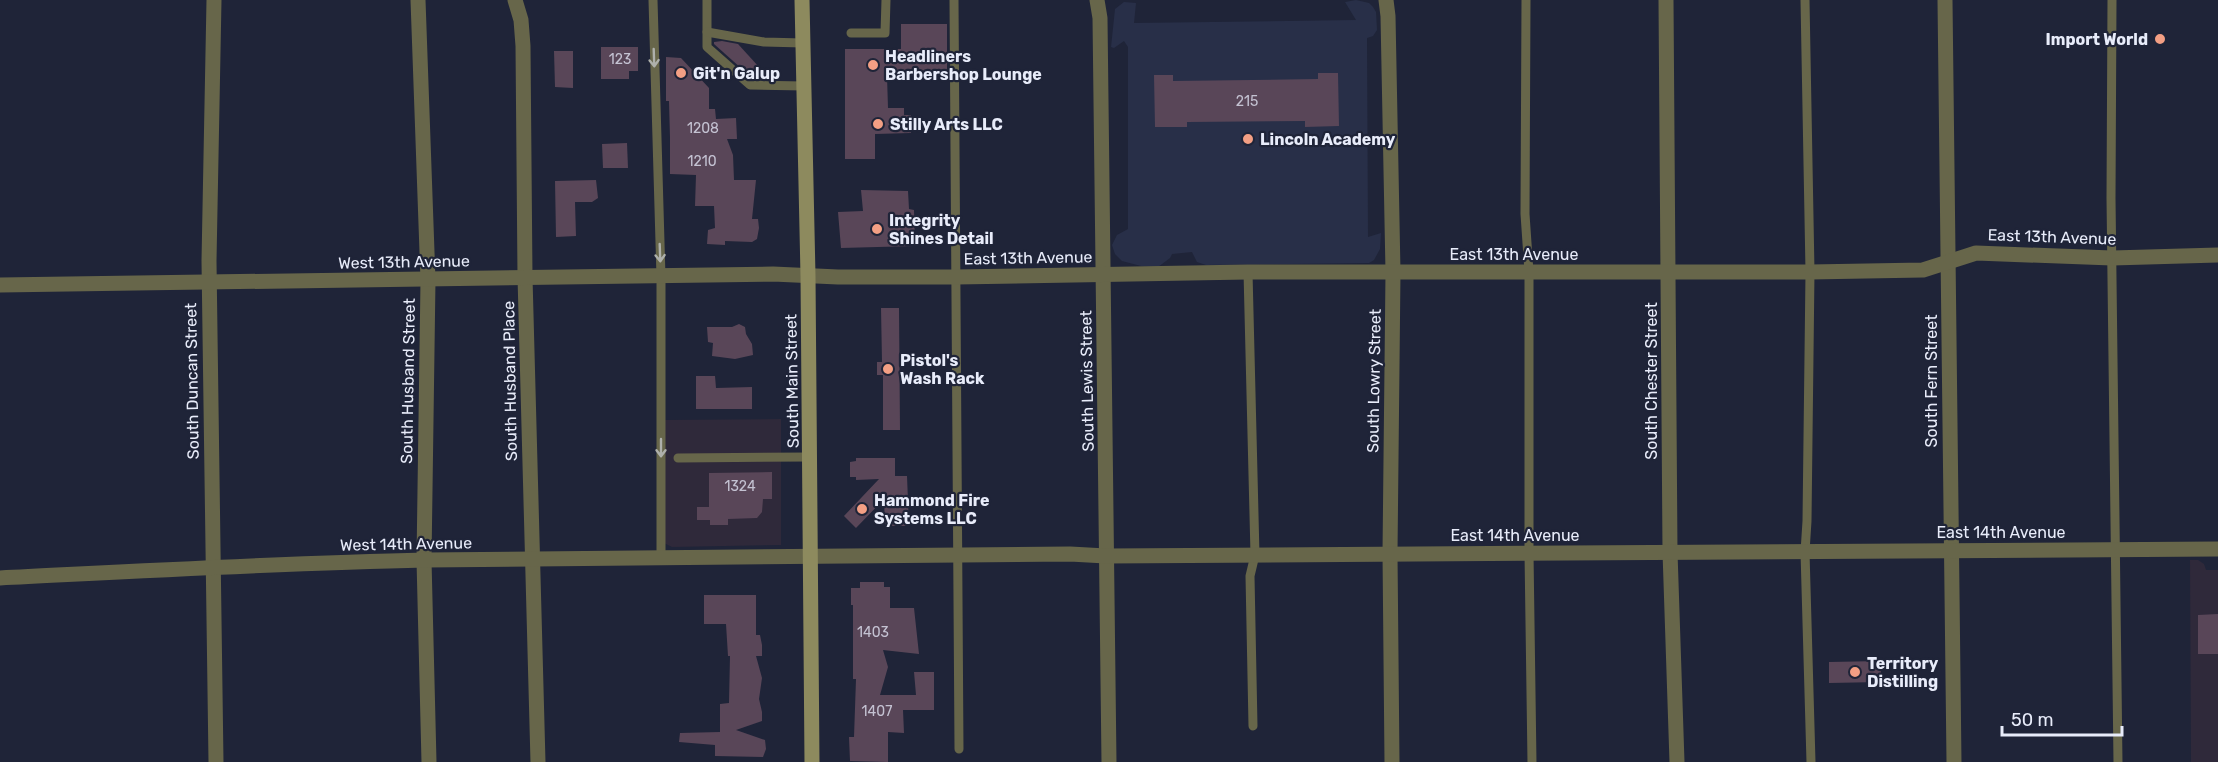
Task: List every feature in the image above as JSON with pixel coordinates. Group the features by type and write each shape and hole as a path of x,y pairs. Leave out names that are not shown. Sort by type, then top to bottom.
{"main road":[{"name":"South Main Street","path":"802,0 812,556 812,762"}],"street":[{"name":"South Duncan Street","path":"214,0 209,283 216,762"},
{"name":"South Husband Street","path":"418,0 428,280 424,560 429,762"},
{"name":"South Husband Place","path":"515,0 521,20 523,46 525,278 538,762"},
{"name":"South Lewis Street","path":"1097,0 1100,30 1104,274 1109,762"},
{"name":"South Lowry Street","path":"1386,0 1393,272 1390,553 1392,762"},
{"name":"South Chester Street","path":"1666,0 1670,552 1677,762"},
{"name":"South Fern Street","path":"1945,0 1954,762"},
{"name":"East 13th Avenue","path":"808,276 956,277 1248,272 1810,272 1923,270 1976,253 2112,258 2218,255"},
{"name":"West 13th Avenue","path":"0,285 808,276"},
{"name":"East 14th Avenue","path":"812,556 2218,549"},
{"name":"West 14th Avenue","path":"0,578 212,567 424,560 812,556"}],"lane":[{"path":"653,0 661,277 661,556"},
{"path":"706,0 707,47 750,86 804,86"},
{"path":"851,33 885,33 886,0"},
{"path":"954,0 959,749"},
{"path":"1526,0 1525,214 1529,272 1532,762"},
{"path":"1804,0 1810,272 1805,552 1811,762"},
{"path":"2112,0 2112,258 2118,762"},
{"path":"707,32 764,42 803,43"},
{"path":"1248,272 1255,555 1250,576 1253,726"},
{"path":"678,458 810,457"}],"shaded area":[{"name":"Lincoln Academy","path":"1356,0 1369,3 1376,12 1377,30 1373,36 1367,38 1368,237 1381,233 1380,249 1374,260 1369,263 1206,265 1197,262 1192,252 1172,254 1158,267 1141,266 1122,261 1115,254 1112,245 1117,235 1128,229 1128,47 1124,41 1114,48 1111,47 1115,9 1124,2 1136,3 1134,23 1356,20 1345,2"},
{"path":"781,419 781,545 672,547 662,542 662,420"},
{"path":"2190,560 2198,560 2204,564 2206,570 2218,570 2218,762 2191,762"}],"building":[{"path":"901,24 947,24 947,76 887,76 888,108 904,108 904,115 911,115 911,133 875,134 875,159 845,159 845,49 901,49"},
{"path":"714,42 738,44 768,77 751,77 714,44"},
{"path":"601,47 638,47 638,71 629,71 629,79 601,79"},
{"path":"554,51 573,51 573,88 555,87"},
{"path":"666,57 681,58 709,88 709,109 715,109 716,119 736,118 737,139 727,139 733,155 734,180 756,180 752,219 758,219 759,228 757,239 752,242 725,241 725,245 707,244 708,230 715,228 714,206 695,206 696,175 670,174"},
{"path":"1318,73 1338,73 1339,126 1305,127 1305,121 1187,122 1187,127 1155,127 1154,75 1173,75 1173,81 1318,79"},
{"path":"627,143 628,168 603,168 602,144"},
{"path":"596,180 598,198 592,202 575,202 576,236 556,237 555,181"},
{"name":"Integrity Shines Detail","path":"861,190 908,191 909,209 914,210 915,246 841,248 838,212 863,211"},
{"name":"Pistol's Wash Rack","path":"881,308 899,308 900,430 883,430 883,375 877,375 877,362 882,362"},
{"path":"739,324 745,327 752,344 753,355 735,359 712,356 713,343 708,342 707,327 732,327"},
{"path":"696,376 715,376 716,388 752,387 752,409 696,409"},
{"path":"856,458 895,458 895,476 907,476 909,526 885,526 884,499 856,528 844,516 879,479 856,480 856,477 850,477 850,462 856,461"},
{"path":"772,472 772,499 763,499 762,512 757,518 728,519 728,525 710,525 710,520 697,520 697,507 709,507 709,473"},
{"path":"860,582 884,582 884,587 890,587 890,608 914,608 919,654 883,650 888,667 880,695 916,695 914,672 934,672 934,710 903,710 904,733 888,732 888,762 850,761 849,737 854,737 856,679 853,679 851,588 860,588"},
{"path":"704,595 756,595 756,635 760,635 762,645 762,656 756,656 762,678 759,699 762,721 736,730 765,740 766,749 763,757 715,756 715,745 679,742 680,733 720,732 720,704 729,703 730,656 728,656 726,624 704,624"},
{"path":"2218,614 2218,654 2198,654 2198,615"},
{"name":"Territory Distilling","path":"1881,661 1881,682 1829,683 1829,662"}],"place":[{"name":"Import World","path":"2160,39"},
{"name":"Headliners Barbershop Lounge","path":"873,65"},
{"name":"Git'n Galup","path":"681,73"},
{"name":"Stilly Arts LLC","path":"878,124"},
{"name":"Lincoln Academy","path":"1248,139"},
{"name":"Integrity Shines Detail","path":"877,229"},
{"name":"Pistol's Wash Rack","path":"888,369"},
{"name":"Hammond Fire Systems LLC","path":"862,509"},
{"name":"Territory Distilling","path":"1855,672"}]}
